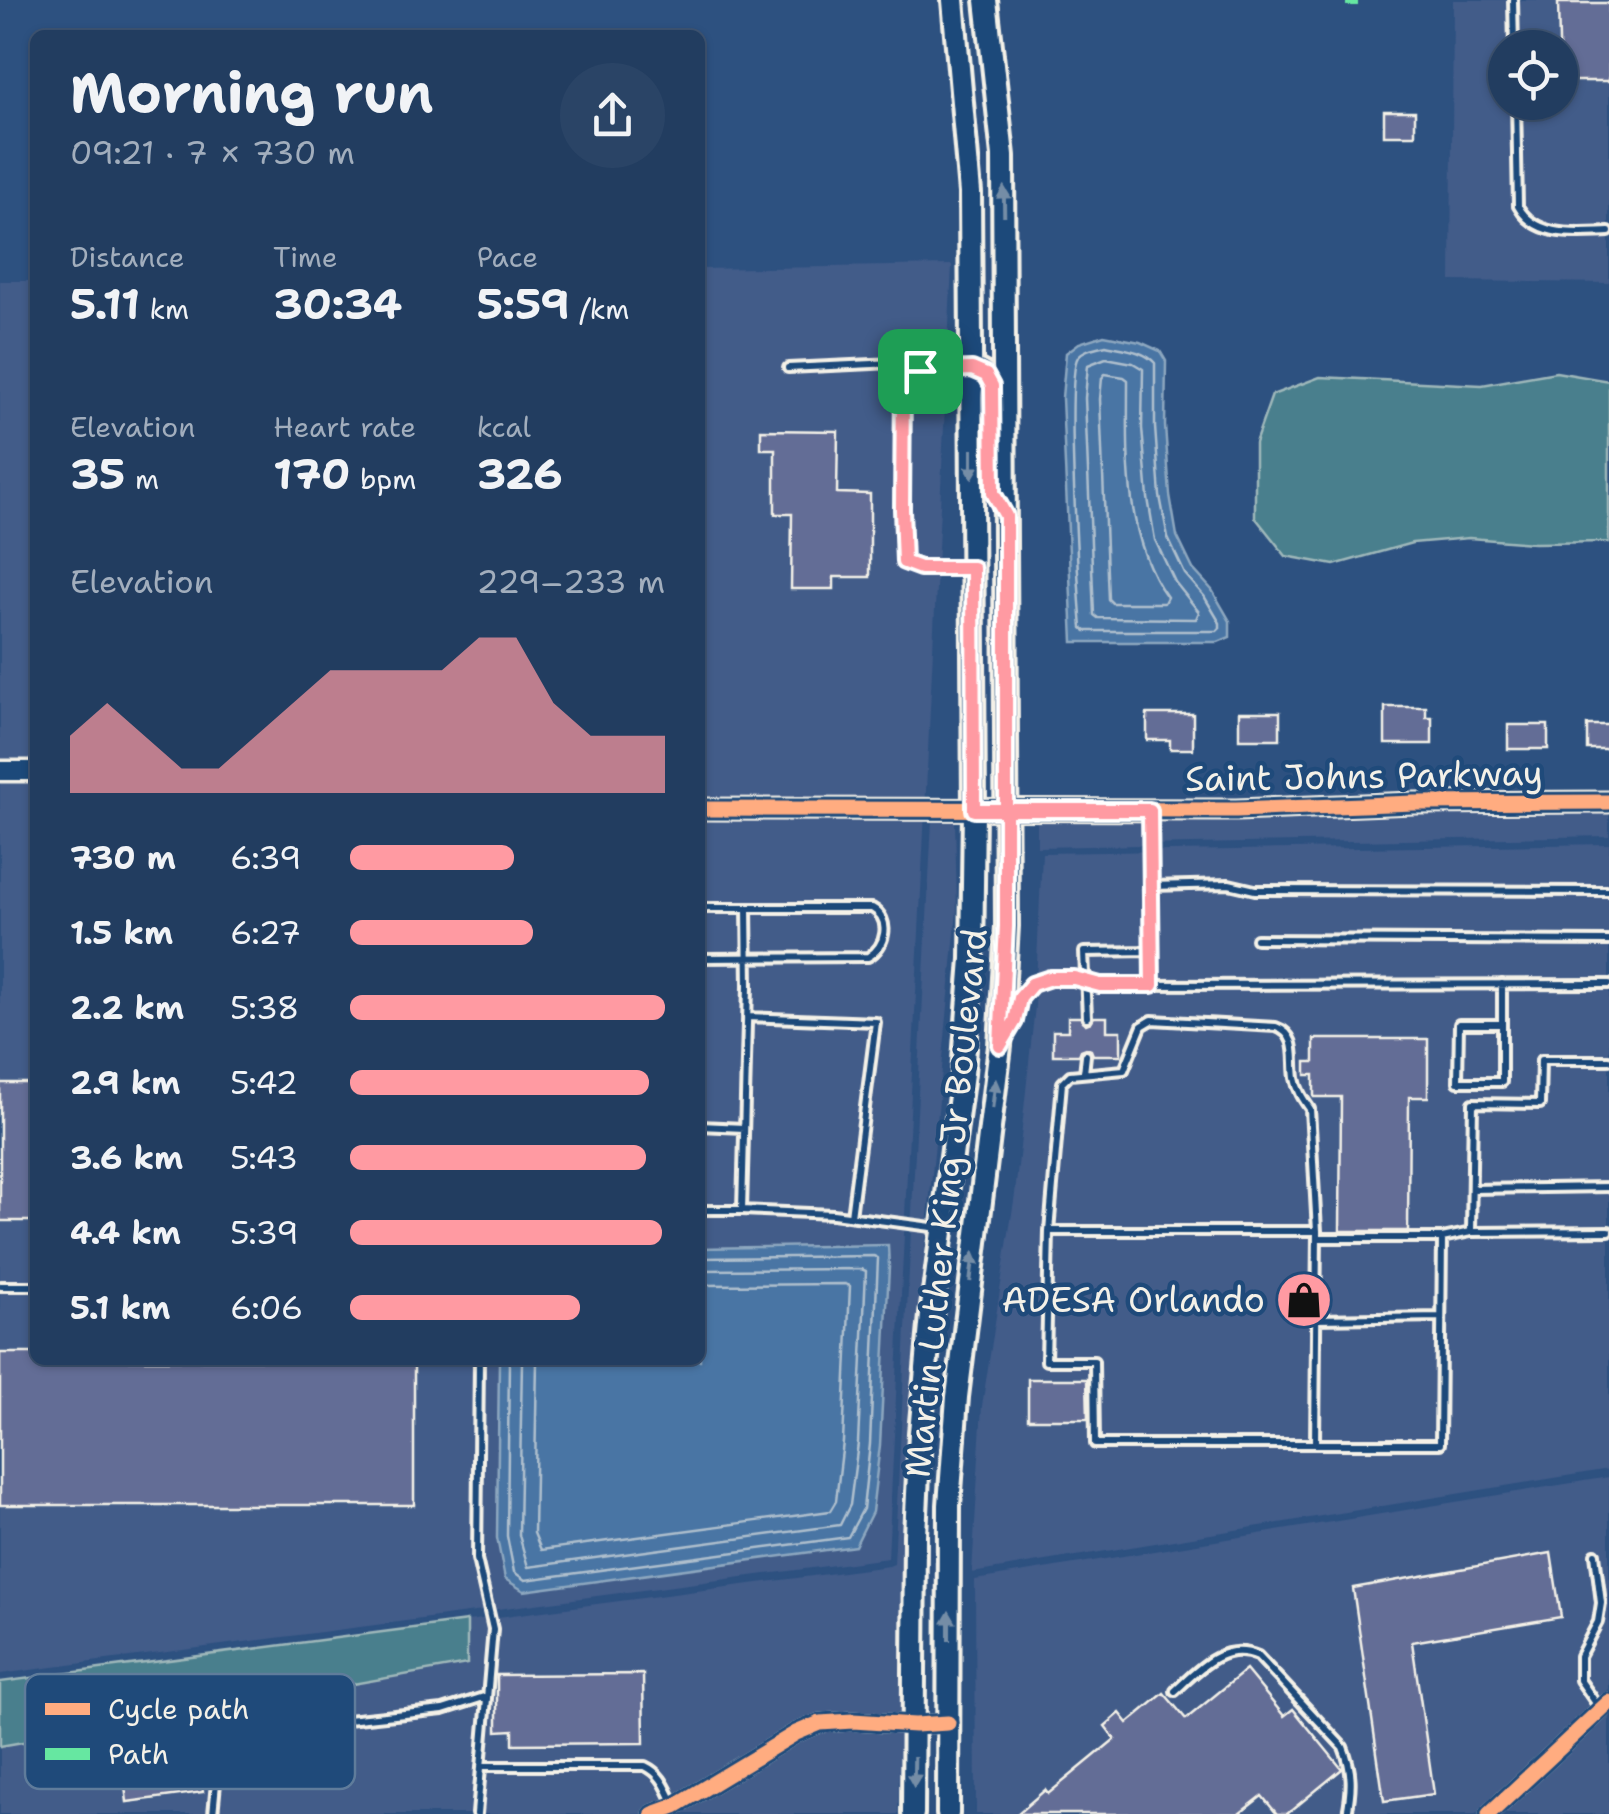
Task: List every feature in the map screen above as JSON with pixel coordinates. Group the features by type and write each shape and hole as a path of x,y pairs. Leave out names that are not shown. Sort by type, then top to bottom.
{"main road":[{"name":"Martin Luther King Jr Boulevard","path":"913,1814 915,1535 920,1433 972,959 970,193 952,0"},
{"name":"Martin Luther King Jr Boulevard","path":"948,1814 949,1505 956,1397 1000,1046 1006,926 1003,156 986,0"},
{"path":"972,369 986,375 992,386 993,493 1006,516"},
{"path":"944,1221 982,1191"}],"street":[{"path":"0,771 30,771"},
{"name":"Saint Johns Parkway","path":"705,809 1236,810 1414,803 1609,802"},
{"path":"1489,1814 1605,1706"},
{"path":"652,1814 675,1806 820,1722 948,1723"}],"lane":[{"path":"1513,0 1514,30"},
{"path":"1516,120 1518,206 1525,217 1560,234 1609,232"},
{"path":"788,368 894,363 912,375"},
{"path":"972,369 920,371 903,381 902,509 904,562 920,568 973,568"},
{"path":"1150,810 1152,985"},
{"path":"1150,886 1230,884 1255,890 1609,892"},
{"path":"705,908 872,908 883,918 884,930 884,942 868,958 705,958"},
{"path":"742,1210 747,908"},
{"path":"1256,939 1609,940"},
{"path":"1087,1017 1084,952 1151,950"},
{"path":"1000,1046 1015,1021 1020,998 1032,984 1050,978 1074,978 1100,985 1609,984"},
{"path":"1502,984 1502,1024 1502,1082 1458,1082 1459,1024 1502,1024"},
{"path":"747,1017 876,1022 850,1216"},
{"path":"1316,1444 1317,1235 1310,1108 1295,1081 1293,1040 1276,1027 1152,1020 1142,1026 1124,1070 1070,1074 1062,1083 1049,1230 1046,1361 1094,1360 1095,1444 1316,1444 1440,1444 1442,1238"},
{"path":"1084,1074 1086,1055"},
{"path":"1471,1232 1473,1103 1540,1104 1540,1060 1609,1060"},
{"path":"705,1126 744,1128"},
{"path":"1472,1189 1609,1187"},
{"path":"705,1210 944,1221"},
{"path":"1049,1230 1442,1238 1471,1232 1609,1230"},
{"path":"0,1286 30,1286"},
{"path":"1316,1319 1441,1318"},
{"path":"477,1814 493,1629 477,1558 479,1365"},
{"path":"1595,1554 1602,1604 1598,1622 1580,1656 1580,1680 1605,1706"},
{"path":"1176,1691 1209,1660 1226,1652 1246,1651 1258,1656 1343,1747 1351,1766 1348,1814"},
{"path":"355,1719 443,1710 487,1696"},
{"path":"481,1766 645,1766 656,1771 675,1806"},
{"path":"213,1814 215,1789"}],"shaded area":[{"path":"1453,0 1609,0 1609,283 1451,281"},
{"path":"952,265 888,1558 0,1674 0,281 30,281 30,1365 705,1365 705,269"},
{"path":"1414,812 1609,812 1609,836 1037,847 1037,820 1236,819"},
{"path":"932,820 955,820 957,911 901,1500 898,1814 0,1814 0,1746 25,1742 25,1789 355,1789 355,1684 467,1664 467,1621 894,1564"},
{"name":"ADESA Orlando","path":"1609,844 1609,1469 972,1573 982,1406 1015,1194 1035,1006 1042,853"},
{"path":"1609,1477 1609,1689 1476,1814 976,1814 975,1580"},
{"path":"1609,1714 1609,1814 1502,1814"}],"green space":[{"path":"1556,372 1609,381 1609,542 1534,543 1469,538 1412,543 1334,565 1286,556 1255,517 1255,443 1272,395 1320,377 1482,385"},
{"path":"467,1621 467,1664 355,1684 355,1674 61,1674"},
{"path":"25,1679 25,1742 0,1746 0,1682"}],"water":[{"path":"1104,335 1140,342 1160,351 1166,361 1165,426 1177,536 1193,569 1212,590 1230,621 1230,637 1218,642 1073,642 1062,398 1066,353 1079,343"},
{"path":"888,1245 880,1445 872,1512 855,1546 524,1591 505,1579 497,1538 499,1365 705,1365 705,1248"}],"building":[{"path":"1558,3 1609,3 1609,81 1578,81 1578,30 1559,30"},
{"path":"1384,111 1415,111 1415,135 1384,135"},
{"path":"761,430 838,431 837,493 870,494 870,577 834,577 834,589 791,589 792,514 775,514 775,449 761,449"},
{"path":"1385,707 1426,707 1426,717 1432,717 1432,744 1385,744"},
{"path":"1239,712 1280,712 1280,739 1239,739"},
{"path":"1147,714 1193,714 1193,749 1170,749 1170,740 1147,740"},
{"path":"1508,725 1548,725 1548,749 1508,749"},
{"path":"1587,725 1609,725 1609,749 1587,749"},
{"path":"1068,1017 1080,1017 1086,1024 1094,1017 1107,1017 1107,1031 1121,1031 1121,1055 1093,1055 1086,1048 1079,1055 1053,1055 1053,1031 1068,1031"},
{"path":"1314,1039 1428,1039 1428,1097 1409,1097 1408,1231 1340,1231 1341,1097 1314,1097 1314,1075 1306,1075 1306,1062 1314,1062"},
{"path":"0,1083 30,1083 30,1221 0,1221"},
{"path":"0,1353 30,1353 30,1365 414,1365 414,1505 0,1505"},
{"path":"1028,1379 1087,1379 1088,1419 1028,1419"},
{"path":"1551,1553 1561,1617 1412,1642 1434,1794 1384,1801 1353,1588"},
{"path":"1246,1670 1284,1716 1293,1709 1342,1769 1287,1814 1277,1814 1262,1796 1239,1814 1017,1814 1115,1739 1105,1726 1120,1713 1128,1723 1164,1693 1186,1719"},
{"path":"643,1674 644,1743 513,1744 513,1730 497,1731 497,1675"},
{"path":"125,1789 203,1789 203,1792 127,1802"}],"marked path":[{"path":"1352,0 1352,6"}],"cycle path":[{"path":"705,809 1236,810 1414,803 1609,802"},
{"path":"1489,1814 1609,1702"},
{"path":"653,1814 675,1806 796,1733 820,1723 948,1723"}],"place":[{"name":"ADESA Orlando","path":"1304,1300"}],"route":[{"path":"920,371 903,381 904,562 920,568 973,568 974,810 1006,810 1000,1046 1015,1021 1020,998 1032,984 1050,978 1074,978 1100,985 1152,985 1150,810 1006,810 1006,516 993,493 992,386 986,375 972,369 920,371"}]}
